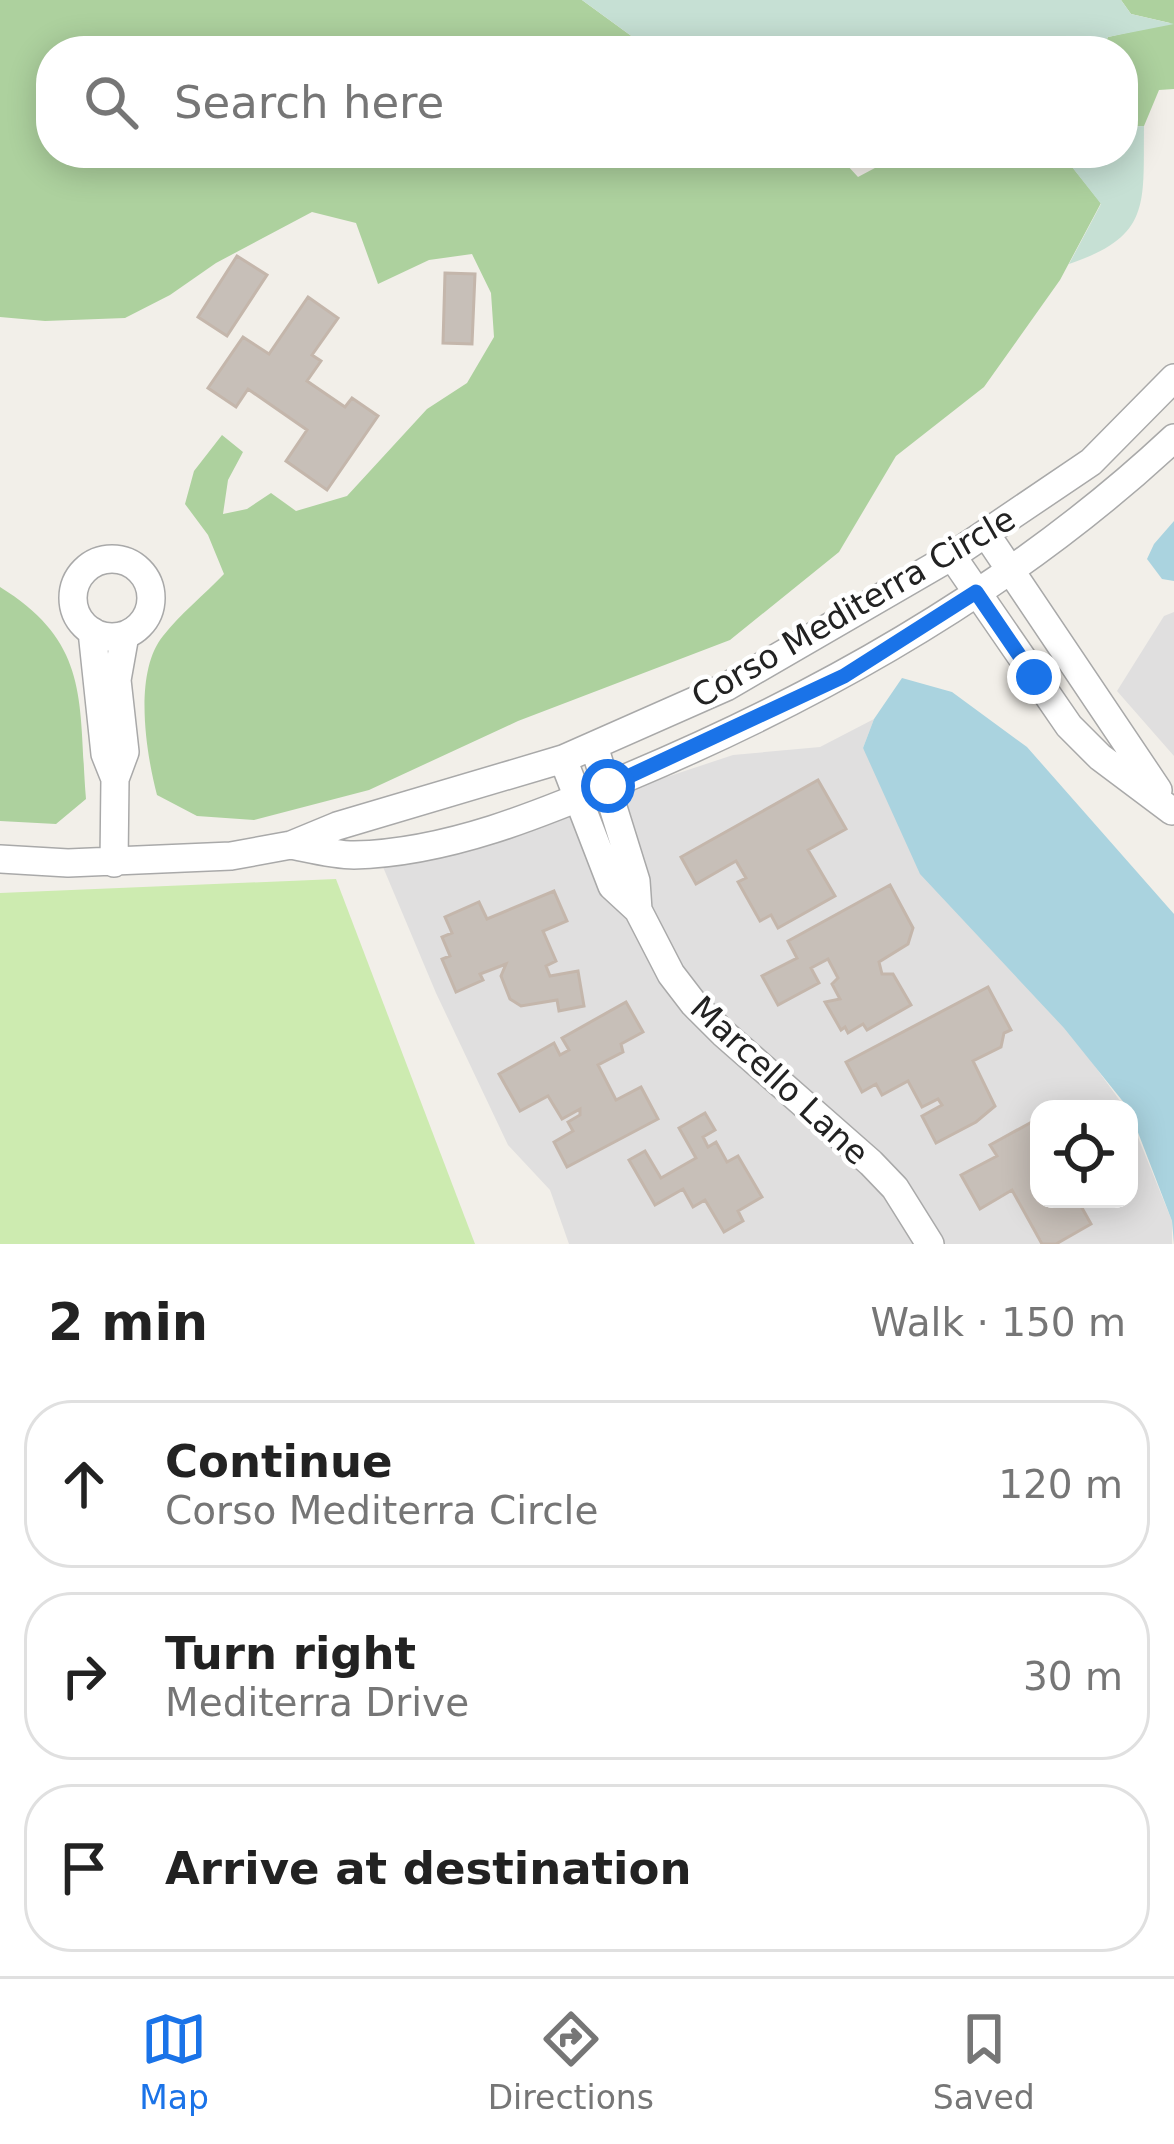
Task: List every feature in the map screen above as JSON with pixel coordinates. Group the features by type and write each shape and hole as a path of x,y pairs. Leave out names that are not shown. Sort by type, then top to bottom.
{"street":[{"name":"Corso Mediterra Circle","path":"0,859 114,862 231,856 291,845 594,746 726,687 952,556 1091,462 1174,378"},
{"name":"Corso Mediterra Circle","path":"291,845 350,855 397,851 493,828 608,786 844,676 976,592 1100,504 1174,438"},
{"path":"986,534 1173,812"},
{"path":"952,556 1069,726 1100,758 1173,812"},
{"path":"113,559 141,572 152,596 146,618 125,635 92,632 77,616 74,591 88,568 113,559"},
{"path":"92,632 105,754 115,779"},
{"path":"114,862 115,779 125,752 117,680 125,635"},
{"name":"Marcello Lane","path":"594,746 636,881 638,910"},
{"name":"Marcello Lane","path":"562,759 612,886 638,910 694,1004 871,1163 895,1188 930,1244"}],"shaded area":[{"path":"1174,612 1174,756 1117,691 1164,616"},
{"path":"874,719 863,748 1119,1100 1030,1100 1030,1208 1138,1208 1138,1137 1172,1221 1172,1244 569,1244 550,1190 508,1145 383,867 733,755 820,747"}],"green space":[{"path":"0,0 582,0 631,36 36,36 36,168 850,168 858,177 875,168 1073,168 1101,203 1060,280 984,387 896,456 839,552 730,640 518,721 369,790 254,820 197,816 157,795 149,758 145,691 154,652 170,628 224,574 208,535 185,504 194,471 222,435 243,452 228,480 223,514 247,509 271,493 296,511 347,496 427,409 467,383 494,337 491,293 472,254 429,260 378,284 356,223 312,212 125,318 45,321 0,317"},
{"path":"582,0 1121,0 1131,14 1174,24 1113,36 631,36"},
{"path":"1121,0 1174,0 1174,89 1159,90 1144,126 1138,126 1138,36 1112,36 1170,23 1131,14"},
{"path":"1138,126 1144,126 1144,177 1137,214 1116,242 1069,264 1101,204 1073,168 1138,168"},
{"path":"0,587 51,631 74,678 86,799 56,824 0,821"},
{"path":"336,879 475,1244 0,1244 0,893"}],"water":[{"path":"1174,521 1174,581 1162,579 1147,559"},
{"path":"902,678 952,692 1027,747 1174,914 1174,1244 1172,1221 1138,1132 1138,1100 1122,1100 1064,1028 920,874 863,748 874,719"}],"building":[{"path":"237,256 267,275 227,336 198,317"},
{"path":"445,273 475,274 472,344 443,343"},
{"path":"308,297 338,318 312,355 321,361 307,381 345,407 352,398 378,416 327,490 286,461 307,430 248,389 236,407 208,388 243,337 269,354"},
{"path":"818,780 846,829 808,850 835,896 778,928 771,915 760,921 738,882 746,878 736,861 696,884 681,857"},
{"path":"890,885 913,928 908,944 879,962 882,974 893,974 911,1005 867,1030 863,1024 848,1033 845,1027 841,1030 825,1002 840,999 832,984 838,978 828,959 811,968 819,983 778,1005 762,976 797,958 788,941"},
{"path":"554,891 567,921 543,931 556,961 546,966 550,976 578,971 584,1006 559,1011 557,1000 521,1006 510,999 501,976 506,964 480,974 483,980 456,992 442,959 450,956 442,937 452,933 445,917 479,902 487,919"},
{"path":"988,987 1011,1030 1004,1033 1001,1047 973,1061 995,1106 936,1143 922,1116 942,1105 938,1099 922,1107 908,1081 882,1095 876,1084 862,1092 846,1062"},
{"path":"626,1002 643,1032 621,1044 623,1052 598,1065 616,1100 641,1087 658,1119 567,1167 554,1142 573,1131 568,1122 580,1115 580,1109 562,1119 548,1096 520,1111 499,1074 554,1043 560,1055 569,1050 562,1038"},
{"path":"705,1113 715,1130 703,1137 708,1147 716,1142 727,1162 738,1156 762,1197 738,1211 743,1221 724,1232 705,1200 693,1207 683,1189 655,1205 629,1160 645,1151 661,1178 696,1158 679,1128"},
{"path":"1030,1123 1030,1208 1082,1208 1091,1224 1056,1244 1042,1244 1012,1190 980,1209 961,1175 997,1156 990,1145"}],"route":[{"path":"608,786 844,676 976,592 1034,677"}]}
